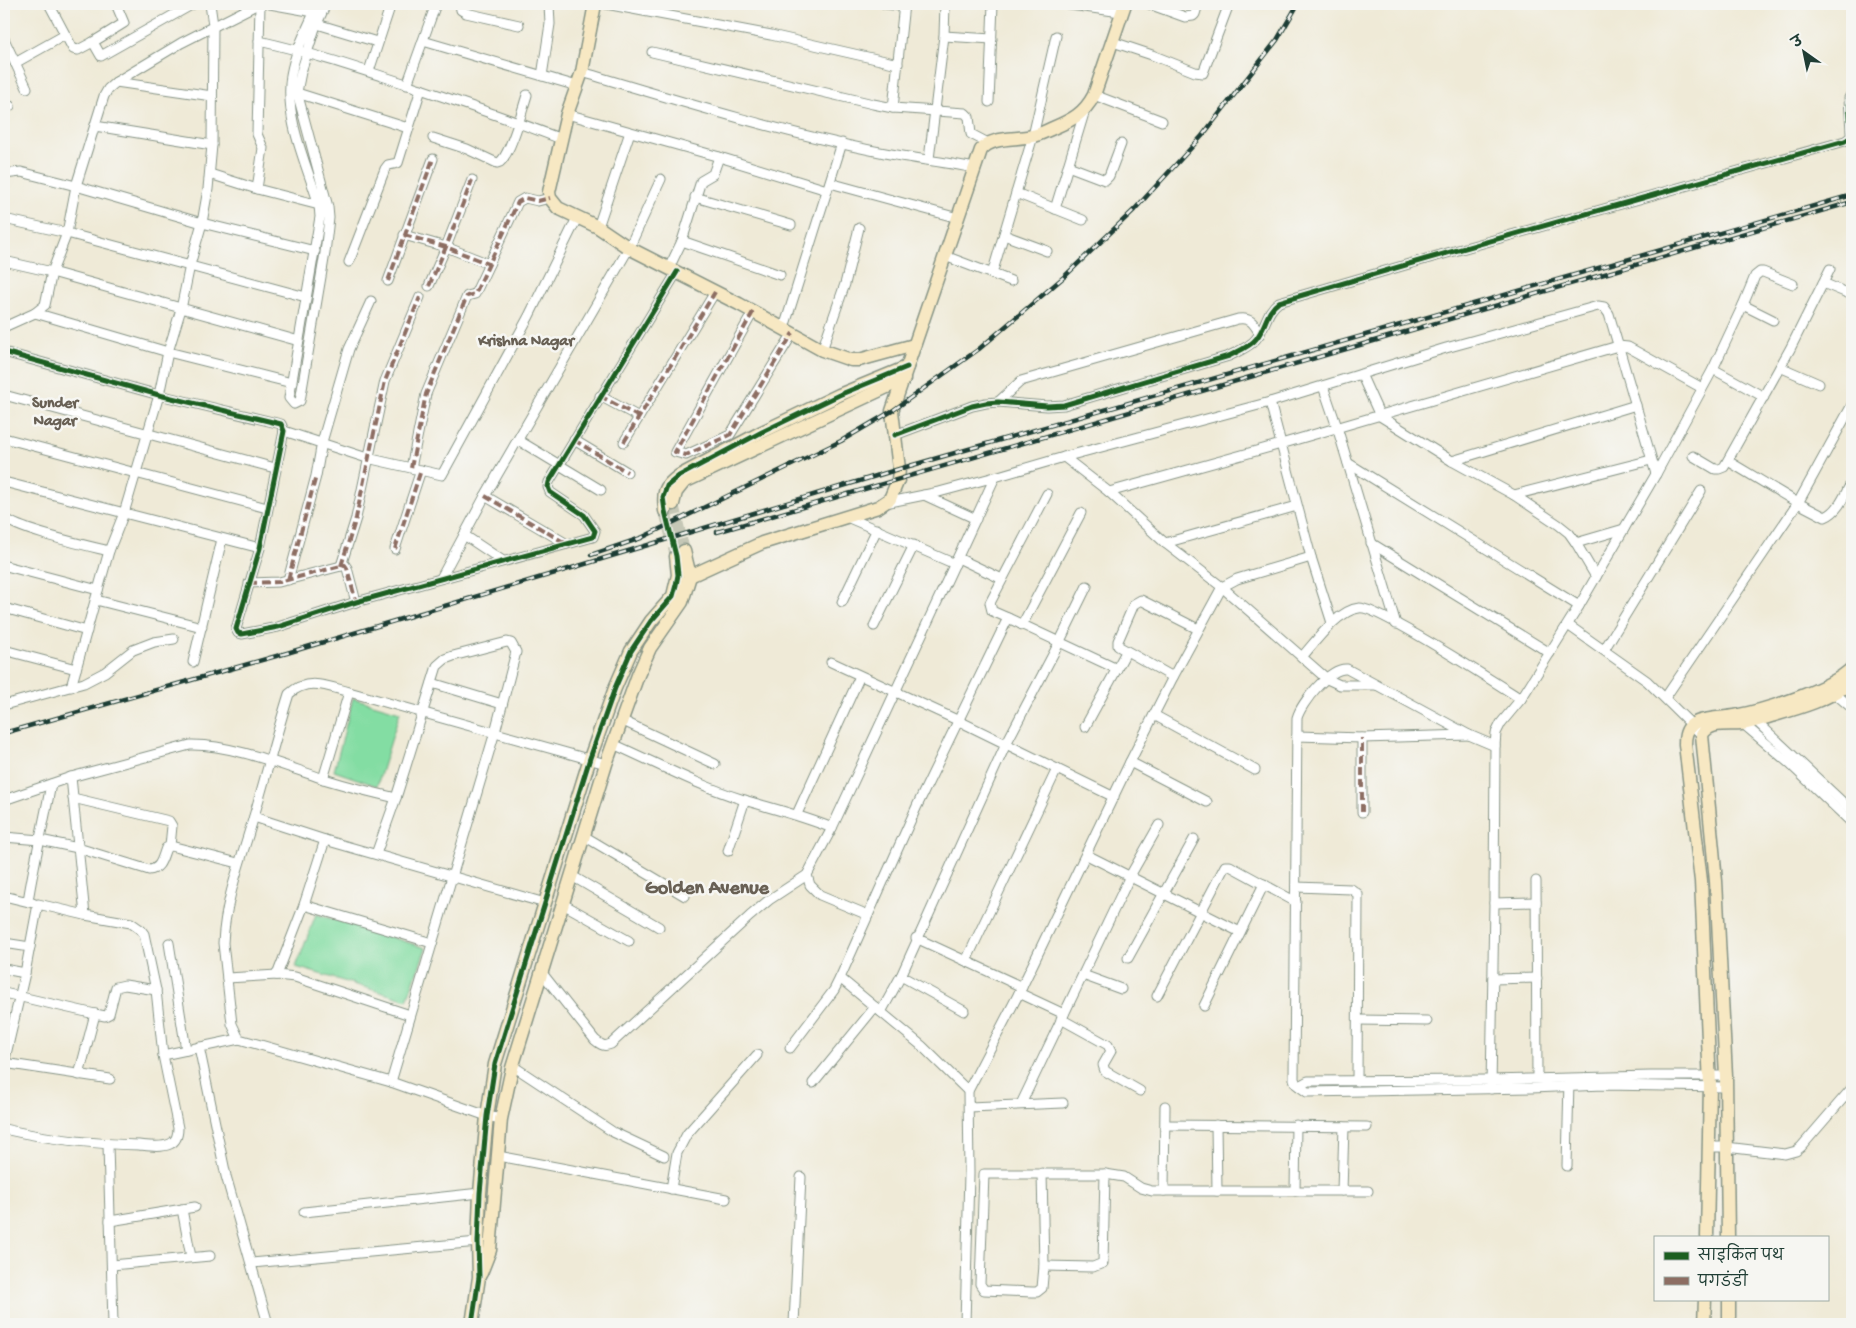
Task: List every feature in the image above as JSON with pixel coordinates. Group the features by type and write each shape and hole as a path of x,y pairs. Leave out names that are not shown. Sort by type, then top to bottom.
{"street":[{"path":"49,4 74,50 93,42 124,24 118,4"},
{"path":"93,42 101,56 193,4"},
{"path":"71,687 109,552 124,513 158,396 202,223 210,174 212,145 214,25 210,4"},
{"path":"4,327 24,316 35,313 45,305 52,272 67,233 76,186 104,96 108,89 116,82 214,25 259,4 257,134 263,148 257,189"},
{"path":"270,4 316,8 303,51"},
{"path":"293,92 329,218 325,253 300,401 294,404 289,398 320,227 319,205 294,123 291,75 326,4"},
{"path":"369,71 391,4"},
{"path":"407,85 436,4"},
{"path":"460,4 461,10 466,13 519,25"},
{"path":"542,76 550,24 550,4"},
{"path":"595,4 582,72 567,114 549,192 550,198 558,208 598,227 629,248 716,292 822,350 851,360 859,360 914,345"},
{"path":"606,4 771,35 898,64"},
{"path":"885,4 903,5 893,108"},
{"path":"930,159 944,36 945,4"},
{"path":"989,102 992,4"},
{"path":"1055,209 1085,110 1094,95 1114,42 1123,8 1063,4"},
{"path":"1149,4 1190,17 1195,14 1198,4"},
{"path":"1114,42 1195,72 1203,73 1229,4"},
{"path":"317,24 378,42"},
{"path":"15,63 65,35"},
{"path":"944,36 992,39"},
{"path":"992,274 1033,136 1056,36"},
{"path":"4,39 27,88"},
{"path":"259,41 303,51 369,71 561,140"},
{"path":"423,41 577,86"},
{"path":"652,52 893,108 967,113 971,134 988,143"},
{"path":"582,72 714,110 842,143 887,153 975,168"},
{"path":"116,82 212,96"},
{"path":"349,262 384,169 388,165 398,163 421,89"},
{"path":"293,92 408,128"},
{"path":"895,435 972,406 998,402 1064,406 1229,356 1252,344 1260,334 1272,308 1280,302 1435,256 1845,142 1851,137 1849,98 1852,93"},
{"path":"433,138 467,149 497,163 500,162 504,158 527,95"},
{"path":"1094,95 1162,121"},
{"path":"884,504 893,495 899,469 892,410 981,150 988,143 1033,136 1071,121 1085,110"},
{"path":"567,114 828,187 958,218"},
{"path":"95,126 212,145"},
{"path":"598,227 630,132"},
{"path":"753,312 675,452 686,455 730,435 789,331 828,187 842,143"},
{"path":"1068,166 1105,180 1109,176 1120,144"},
{"path":"284,431 260,548 236,629 238,633 278,628 356,602 593,537 595,531 584,515 549,489 549,482 673,270 701,181 712,174 719,157"},
{"path":"388,281 433,159"},
{"path":"4,174 21,172 202,223 315,251"},
{"path":"210,174 257,189 319,205"},
{"path":"429,286 472,180"},
{"path":"441,578 485,496 629,248 661,180"},
{"path":"1016,193 1083,220"},
{"path":"696,197 791,225"},
{"path":"411,468 426,394 466,298 468,295 472,296 475,294 518,202 525,198 538,202 550,198"},
{"path":"4,352 158,396 278,423 284,431 368,458 440,476 444,474 529,316 577,218"},
{"path":"4,219 67,233 306,297"},
{"path":"822,350 845,284 859,228"},
{"path":"404,235 446,247 489,264"},
{"path":"1004,235 1047,251"},
{"path":"682,241 780,275"},
{"path":"945,256 1011,280"},
{"path":"4,261 52,272 299,341"},
{"path":"1693,456 1718,469 1728,461 1780,367 1830,269"},
{"path":"1491,1084 1494,746 1496,733 1501,723 1521,699 1580,606 1656,474 1713,369 1755,276 1760,272 1793,284"},
{"path":"1823,283 1852,295"},
{"path":"624,442 716,292"},
{"path":"341,566 356,518 385,381 420,296"},
{"path":"288,580 316,476 322,442 349,349 371,301"},
{"path":"472,1324 479,1277 480,1193 487,1116 495,1064 590,758 615,688 631,651 651,621 673,596 684,575 762,543 884,504 995,477 1270,402 1446,348 1598,306 1604,307 1609,314 1656,474"},
{"path":"1743,306 1773,320"},
{"path":"35,313 168,352 292,383"},
{"path":"998,402 1021,381 1238,318 1252,321 1260,334"},
{"path":"1109,492 1380,416 1618,346 1628,347 1702,388"},
{"path":"1780,367 1819,384"},
{"path":"1713,369 1764,397"},
{"path":"669,507 676,492 684,482 905,373"},
{"path":"1360,374 1380,416 1452,461 1514,495 1564,529 1576,543 1596,577"},
{"path":"1323,386 1396,624"},
{"path":"4,395 275,468"},
{"path":"600,396 639,417"},
{"path":"1270,402 1296,506 1332,623"},
{"path":"1452,461 1636,405"},
{"path":"1665,698 1798,503 1849,419 1852,405"},
{"path":"4,438 268,508"},
{"path":"518,440 601,490"},
{"path":"574,440 628,472"},
{"path":"1064,457 1109,492 1166,543 1222,587 1327,679 1340,684 1378,685"},
{"path":"1514,495 1651,460"},
{"path":"1728,461 1822,516 1830,515 1836,509 1852,481"},
{"path":"1348,463 1580,606"},
{"path":"394,549 421,470"},
{"path":"542,973 595,1040 607,1046 750,916 769,900 807,875 832,828 995,477"},
{"path":"4,482 260,548"},
{"path":"1604,650 1702,490"},
{"path":"1047,494 1002,579 990,606 992,611 1117,670"},
{"path":"923,495 976,519"},
{"path":"485,496 567,544"},
{"path":"1166,543 1296,506"},
{"path":"1022,624 1082,513"},
{"path":"4,517 11,523 19,526 109,552"},
{"path":"847,517 1002,579"},
{"path":"842,602 877,529"},
{"path":"1576,543 1624,530"},
{"path":"464,535 504,561"},
{"path":"193,662 222,538"},
{"path":"1371,543 1550,653"},
{"path":"874,626 914,545"},
{"path":"479,1277 490,1250 501,1119 512,1066 621,720 650,648 682,602 684,575 680,553"},
{"path":"965,1324 969,1174 968,1091 1087,855 1130,762 1198,629 1222,587 1237,579 1311,557"},
{"path":"6,566 98,590"},
{"path":"249,584 288,580 347,566 356,602"},
{"path":"813,1083 878,1010 900,976 1006,744 1059,643 1086,586"},
{"path":"96,600 202,627"},
{"path":"1173,677 1120,648 1118,644 1134,604 1141,600 1198,629"},
{"path":"4,608 87,631"},
{"path":"1302,657 1332,623 1354,609 1364,608 1396,624 1521,699"},
{"path":"790,1048 834,990 957,720 1008,618"},
{"path":"1568,624 1647,681 1702,735"},
{"path":"4,705 92,680 132,650 154,642 174,639"},
{"path":"376,854 396,798 437,666 445,659 507,642 511,643 516,652 495,732 390,1082"},
{"path":"4,650 76,669"},
{"path":"1086,727 1126,652"},
{"path":"831,662 957,720 1114,796"},
{"path":"1831,690 1840,678 1852,668"},
{"path":"1494,746 1469,735 1347,669 1340,669 1327,679 1310,695 1299,711 1297,718 1294,1080 1307,1092 1438,1085 1569,1082 1726,1082"},
{"path":"798,814 860,676"},
{"path":"1728,1236 1726,1082 1716,881 1702,735 1705,730 1715,725 1794,709 1831,690 1852,682"},
{"path":"239,1039 232,1024 223,953 223,931 238,863 254,817 289,694 294,689 307,683 317,683 606,764"},
{"path":"432,683 502,704"},
{"path":"1831,690 1851,706"},
{"path":"323,779 349,692"},
{"path":"1154,715 1255,770"},
{"path":"1745,718 1789,764 1852,823"},
{"path":"1707,1236 1710,1081 1701,881 1685,736 1692,725 1700,721 1745,718 1852,811"},
{"path":"621,720 715,764"},
{"path":"1297,736 1362,738 1469,735"},
{"path":"1362,738 1362,812"},
{"path":"4,800 51,784 190,744 210,746 269,760 323,779 396,798"},
{"path":"613,744 707,786 745,800 798,814 832,828"},
{"path":"1130,762 1207,802"},
{"path":"966,961 1057,769"},
{"path":"71,778 85,915"},
{"path":"28,901 33,865 51,784"},
{"path":"73,798 169,821 172,826 170,846"},
{"path":"728,851 745,800"},
{"path":"254,817 325,840 545,903"},
{"path":"1021,1104 1130,876 1159,825"},
{"path":"584,836 684,896"},
{"path":"4,837 40,840 78,848 152,870 159,867 166,848 170,846 238,863"},
{"path":"1128,958 1194,839"},
{"path":"277,975 304,905 325,840"},
{"path":"1087,855 1240,932"},
{"path":"1157,996 1225,866 1230,866 1296,902"},
{"path":"807,875 810,885 820,895 868,915"},
{"path":"572,876 659,927"},
{"path":"1536,881 1537,1078"},
{"path":"1204,1006 1264,884"},
{"path":"1296,887 1351,889 1358,894 1357,1081"},
{"path":"4,896 85,915 131,923 144,934 156,990 163,1055 178,1136 171,1144 157,1146 108,1145 4,1129"},
{"path":"1494,903 1536,902"},
{"path":"38,904 25,973 4,1063 110,1079"},
{"path":"563,904 628,941"},
{"path":"304,905 432,944"},
{"path":"916,938 966,961 1020,990 1108,1045 1111,1051 1103,1065 1105,1070 1140,1091"},
{"path":"4,943 30,947"},
{"path":"169,944 186,1050"},
{"path":"4,969 25,973"},
{"path":"1083,974 1121,989"},
{"path":"227,978 277,975 295,977 410,1015"},
{"path":"900,976 964,1011"},
{"path":"840,978 922,1046 968,1091"},
{"path":"1493,979 1537,978"},
{"path":"521,981 538,986"},
{"path":"4,993 104,1016 111,1011 115,989 118,986 125,985 156,990"},
{"path":"79,1075 96,1014"},
{"path":"1358,1020 1427,1021"},
{"path":"163,1055 239,1039 390,1082 487,1116 501,1119"},
{"path":"199,1047 226,1176 268,1324"},
{"path":"671,1189 677,1153 687,1134 757,1055"},
{"path":"512,1066 606,1128 664,1156"},
{"path":"1491,1084 1537,1078 1569,1082"},
{"path":"1299,1086 1308,1081 1357,1081 1438,1085"},
{"path":"1567,1166 1569,1082"},
{"path":"1710,1147 1785,1154 1796,1151 1852,1088"},
{"path":"969,1107 1063,1103"},
{"path":"1164,1191 1165,1106"},
{"path":"1166,1124 1368,1127"},
{"path":"1216,1125 1217,1191"},
{"path":"1295,1191 1296,1126"},
{"path":"1342,1190 1344,1127"},
{"path":"108,1145 112,1324"},
{"path":"498,1156 726,1199"},
{"path":"984,1174 980,1284 982,1289 1038,1292 1042,1288 1044,1266 1042,1173"},
{"path":"969,1174 1105,1174 1124,1177 1145,1190 1164,1191 1368,1191"},
{"path":"1044,1266 1093,1267 1103,1263 1105,1174"},
{"path":"794,1324 801,1177"},
{"path":"304,1212 480,1193"},
{"path":"110,1220 195,1207"},
{"path":"182,1209 191,1257"},
{"path":"252,1263 478,1242"},
{"path":"112,1264 210,1256"},
{"path":"1704,1324 1705,1300"},
{"path":"1729,1300 1729,1324"}],"green space":[{"path":"353,698 400,712 377,786 334,771"},
{"path":"316,914 426,948 407,1000 296,967"}],"tunnel":[{"path":"673,504 684,551"},
{"path":"665,511 676,556"}],"railway":[{"path":"591,555 641,538 841,441 892,411 979,349 1065,276 1134,210 1202,136 1277,40 1298,4"},
{"path":"4,733 287,653 899,469 1852,195"},
{"path":"717,532 1852,202"}],"marked path":[{"path":"388,281 433,159"},
{"path":"429,286 472,180"},
{"path":"411,468 426,394 467,296 475,294 518,202 525,198 538,201 550,198"},
{"path":"404,235 446,247 489,264"},
{"path":"624,442 715,292"},
{"path":"341,566 356,518 385,381 420,297"},
{"path":"753,312 675,452 686,455 730,435 793,333"},
{"path":"600,396 639,417"},
{"path":"574,440 627,472"},
{"path":"395,549 421,470"},
{"path":"288,580 316,476"},
{"path":"485,496 567,544"},
{"path":"249,583 279,582 345,565 356,602"},
{"path":"1362,738 1362,812"}],"cycle path":[{"path":"895,435 972,406 998,402 1047,406 1064,405 1229,356 1253,342 1271,310 1279,302 1845,141 1851,137 1849,98 1852,93"},
{"path":"4,352 159,395 281,424 284,431 260,548 236,629 238,633 242,634 278,627 356,602 593,537 595,531 584,515 550,492 549,482 677,272"},
{"path":"472,1324 479,1277 480,1193 487,1116 495,1064 590,758 615,688 631,651 651,621 673,596 678,575 676,556 663,497 667,486 679,476 762,432 839,395 907,367"}],"district":[{"name":"Krishna Nagar","path":"526,339"},
{"name":"Sunder Nagar","path":"55,410"},
{"name":"Golden Avenue","path":"707,886"}]}
